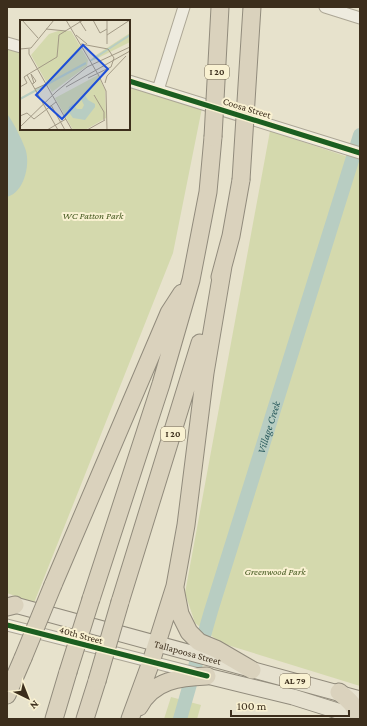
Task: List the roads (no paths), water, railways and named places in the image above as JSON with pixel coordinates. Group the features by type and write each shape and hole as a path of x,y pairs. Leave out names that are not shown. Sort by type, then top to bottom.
{"highway":[{"name":"I 20","path":"54,719 161,384 191,280 208,192 213,137 220,7"},
{"name":"I 20","path":"84,719 186,391 232,236 241,180 252,7"},
{"path":"131,719 175,586 186,525 205,373 223,266"},
{"path":"7,695 24,658 53,585 169,313 191,280"},
{"path":"175,586 180,614 189,632 214,654 252,670"},
{"path":"131,719 149,692 168,681 182,674 207,676"},
{"path":"339,692 351,702 358,712 360,719"}],"main road":[{"name":"Tallapoosa Street","path":"10,605 186,651 214,654"},
{"name":"AL 79","path":"252,670 339,692 360,699"},
{"name":"Tallapoosa Street","path":"207,676 292,697 360,719"}],"street":[{"path":"158,90 184,7"},
{"path":"325,7 360,18"},
{"path":"7,43 20,47"},
{"name":"Coosa Street","path":"130,81 360,153"},
{"name":"40th Street","path":"7,625 151,662"},
{"name":"Tallapoosa Street","path":"151,662 182,674"}],"waterway":[{"name":"Village Creek","path":"180,719 211,611 360,135"}],"park label":[{"name":"WC Patton Park","path":"93,215"},
{"name":"Greenwood Park","path":"275,571"}]}
